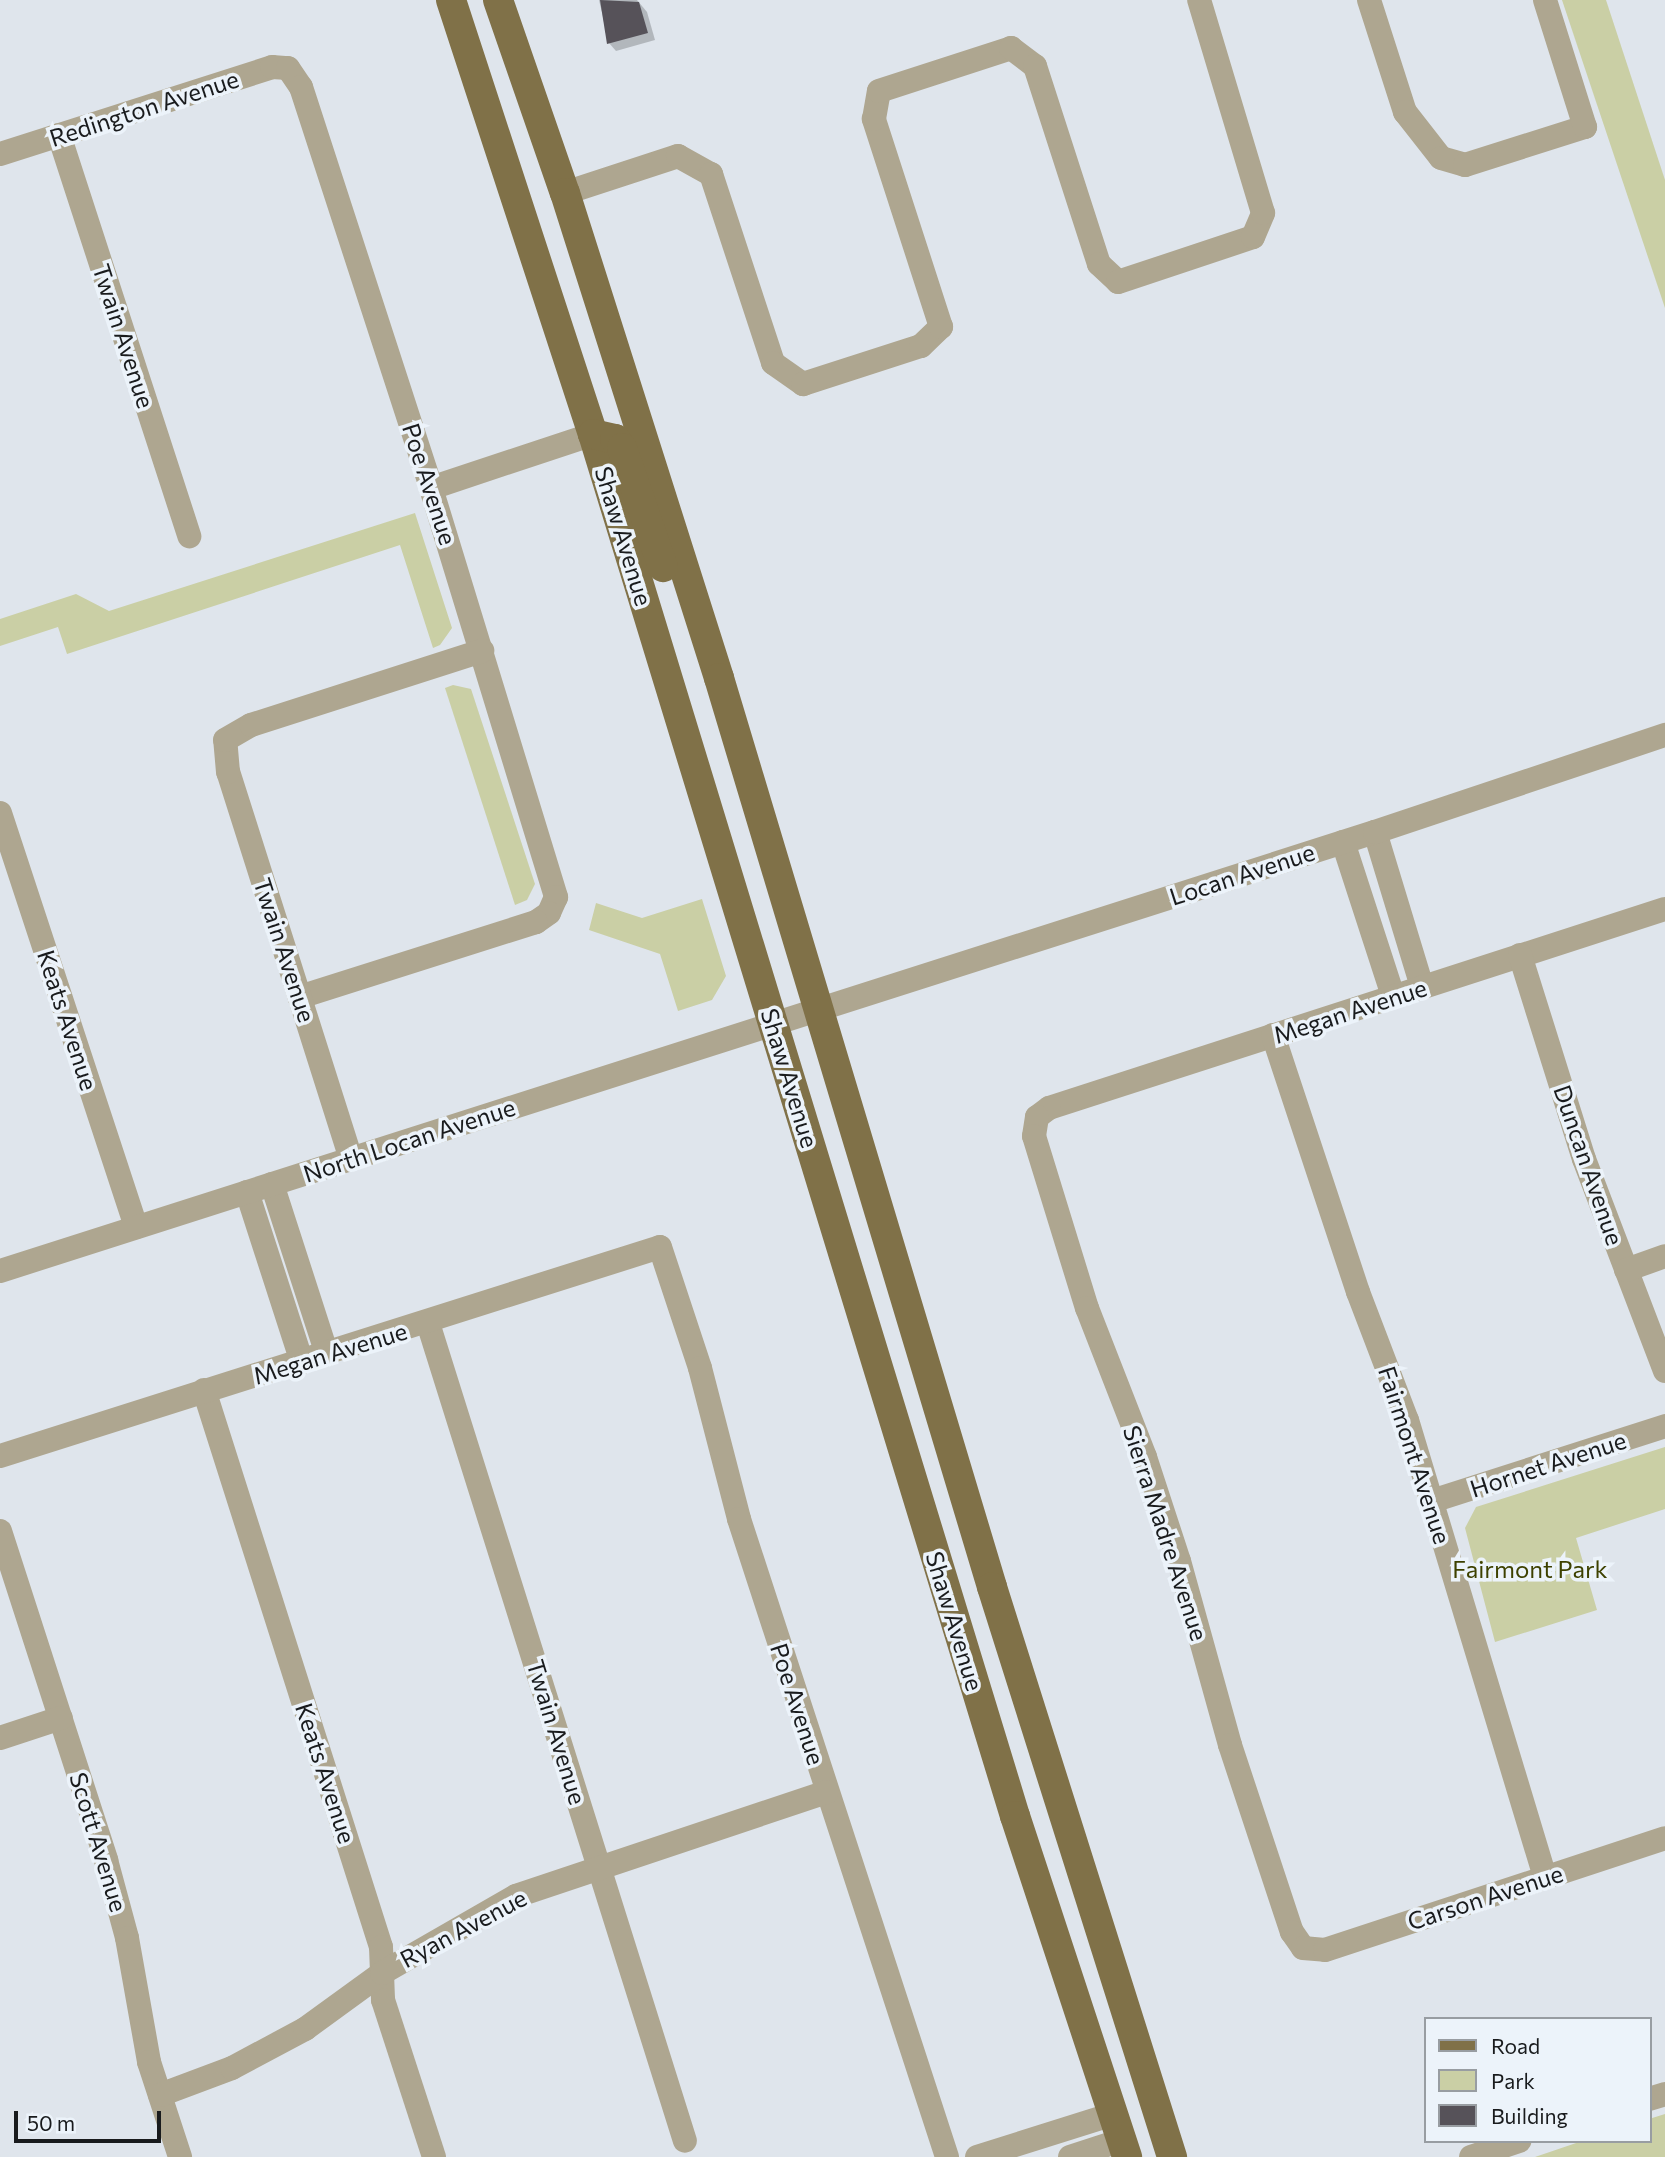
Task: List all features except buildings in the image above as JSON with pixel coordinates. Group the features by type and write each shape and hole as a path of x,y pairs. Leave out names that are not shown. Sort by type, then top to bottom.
{"main road":[{"name":"Shaw Avenue","path":"451,0 593,434 1015,1816 1121,2137"},
{"name":"Shaw Avenue","path":"498,0 565,194 719,678 985,1562 1172,2157"},
{"path":"593,434 615,439 622,448 675,603 719,678"},
{"path":"1121,2137 1140,2129 1153,2157"}],"street":[{"path":"565,194 678,156 711,173 774,363 803,384 921,346 941,327 874,119 879,91 1011,48 1035,66 1099,264 1118,282 1252,237 1263,214 1202,25 1199,0"},
{"path":"1369,0 1405,112 1441,158 1465,165 1585,127 1545,0"},
{"name":"Redington Avenue","path":"0,154 272,67 288,68"},
{"name":"Poe Avenue","path":"288,68 301,87 431,488 553,877 555,905 536,922 300,997"},
{"name":"Twain Avenue","path":"59,135 190,536"},
{"path":"431,488 593,434"},
{"name":"Twain Avenue","path":"351,1159 228,772 225,740 250,725 482,652"},
{"name":"Locan Avenue","path":"818,1008 1375,832 1665,735"},
{"name":"Keats Avenue","path":"0,813 136,1227"},
{"path":"1375,832 1422,987"},
{"path":"1343,842 1393,996"},
{"name":"Megan Avenue","path":"1037,1118 1049,1108 1665,909"},
{"name":"Duncan Avenue","path":"1520,955 1584,1158 1665,1371"},
{"name":"North Locan Avenue","path":"0,1270 818,1008"},
{"name":"Fairmont Avenue","path":"1273,1035 1432,1501 1545,1877"},
{"name":"Sierra Madre Avenue","path":"1037,1118 1034,1136 1087,1308 1145,1457 1234,1758 1292,1932 1303,1948"},
{"path":"272,1184 327,1354"},
{"path":"247,1192 302,1362"},
{"name":"Poe Avenue","path":"660,1247 699,1368 739,1519 947,2157"},
{"name":"Megan Avenue","path":"0,1456 428,1323 660,1247"},
{"path":"1626,1270 1665,1256"},
{"name":"Twain Avenue","path":"428,1323 685,2141"},
{"name":"Keats Avenue","path":"204,1391 381,1947 383,2000 434,2157"},
{"name":"Hornet Avenue","path":"1432,1501 1665,1426"},
{"name":"Scott Avenue","path":"0,1531 61,1718 127,1938 149,2062 180,2157"},
{"path":"0,1738 61,1718"},
{"name":"Ryan Avenue","path":"160,2095 232,2068 305,2029 382,1973 516,1896 827,1792"},
{"name":"Carson Avenue","path":"1303,1948 1325,1950 1665,1838"},
{"path":"977,2157 1121,2137"},
{"path":"1070,2157 1121,2137"},
{"path":"1471,2157 1513,2143"}],"green space":[{"path":"1562,0 1606,0 1665,180 1665,308"},
{"path":"415,513 452,628 440,645 433,648 400,545 67,654 58,627 0,646 0,619 76,594 109,611"},
{"path":"453,685 471,689 535,884 527,900 515,905 445,688"},
{"path":"702,899 726,976 712,1000 678,1011 660,954 589,930 596,903 642,918"},
{"name":"Fairmont Park","path":"1665,1447 1665,1509 1576,1538 1597,1610 1495,1642 1465,1528 1476,1507"},
{"path":"1665,2114 1665,2157 1535,2157 1576,2143 1651,2143 1651,2118"}]}
